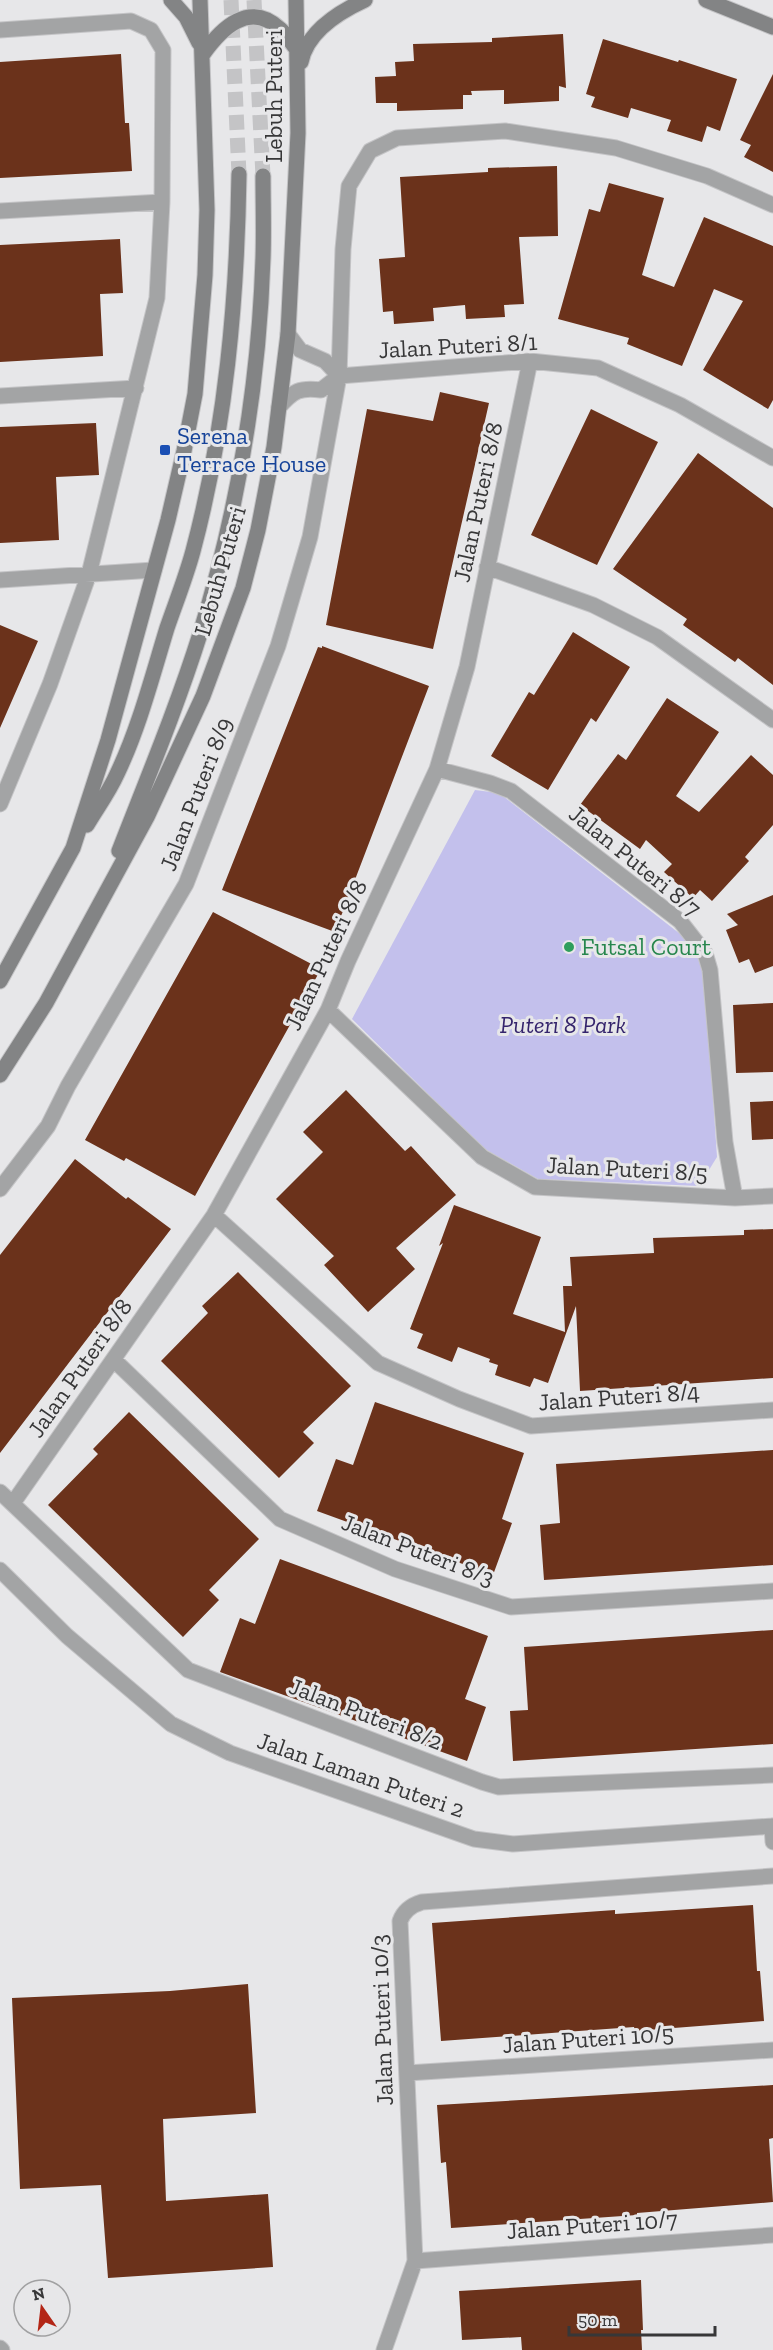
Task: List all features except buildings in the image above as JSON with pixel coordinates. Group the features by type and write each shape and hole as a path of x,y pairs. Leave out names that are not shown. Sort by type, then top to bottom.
{"main road":[{"path":"171,0 193,28 203,54"},
{"name":"Lebuh Puteri","path":"73,848 108,740 168,520 195,394 205,275 207,210 200,0"},
{"name":"Lebuh Puteri","path":"0,1075 46,1003 147,817 203,696 239,599 258,530 274,447 288,334 298,133 296,0"},
{"path":"298,72 303,50 318,32 332,20 365,0"},
{"path":"706,0 773,27"},
{"path":"203,54 217,35 241,18 267,19 281,29 298,51"},
{"name":"Lebuh Puteri","path":"0,981 73,848 117,775 147,696 195,541 219,432 231,344 238,262 239,174"},
{"name":"Lebuh Puteri","path":"96,912 200,633 227,530 246,437 256,342 263,258 263,176"}],"street":[{"path":"0,30 131,21 152,30 163,50 162,202 157,298 89,574 51,684 0,804"},
{"name":"Jalan Puteri 8/9","path":"0,1189 48,1126 68,1086 186,884 278,646 310,537 339,376 343,249 349,186 370,152 397,138 505,131 616,148 707,176 773,205"},
{"path":"0,211 162,202"},
{"path":"288,334 300,350 325,360 339,376"},
{"name":"Jalan Puteri 8/1","path":"279,407 290,394 306,388 321,390 339,376 530,361 598,368 680,405 773,458"},
{"name":"Jalan Puteri 8/8","path":"12,1503 214,1215 328,1010 348,961 437,769 466,667 530,361"},
{"path":"0,396 136,388"},
{"path":"487,567 593,605 657,637 773,720"},
{"path":"0,580 154,570"},
{"name":"Jalan Puteri 8/7","path":"437,769 512,791 680,921 705,953 710,970 725,1142 735,1198"},
{"name":"Jalan Puteri 8/5","path":"328,1010 482,1157 536,1187 735,1198 773,1196"},
{"name":"Jalan Puteri 8/4","path":"214,1215 378,1363 459,1399 531,1426 773,1410"},
{"name":"Jalan Puteri 8/3","path":"114,1360 280,1520 395,1569 511,1607 773,1591"},
{"path":"0,1491 12,1503"},
{"name":"Jalan Puteri 8/2","path":"12,1503 188,1670 482,1782 499,1787 773,1775"},
{"name":"Jalan Laman Puteri 2","path":"0,1570 67,1636 171,1724 230,1753 474,1839 513,1844 772,1826"},
{"path":"772,1826 773,1842"},
{"name":"Jalan Puteri 10/3","path":"384,2350 415,2261 400,1920 403,1914 415,1904 773,1876"},
{"name":"Jalan Puteri 10/5","path":"407,2073 773,2050"},
{"name":"Jalan Puteri 10/7","path":"415,2261 773,2235"}],"green space":[{"name":"Puteri 8 Park","path":"475,790 499,793 693,944 705,979 717,1157 699,1186 538,1179 483,1148 352,1019"}],"tunnel":[{"path":"231,0 239,174"},
{"path":"254,0 263,176"}],"place":[{"name":"Serena Terrace House","path":"165,450"},
{"name":"Futsal Court","path":"569,947"}]}
